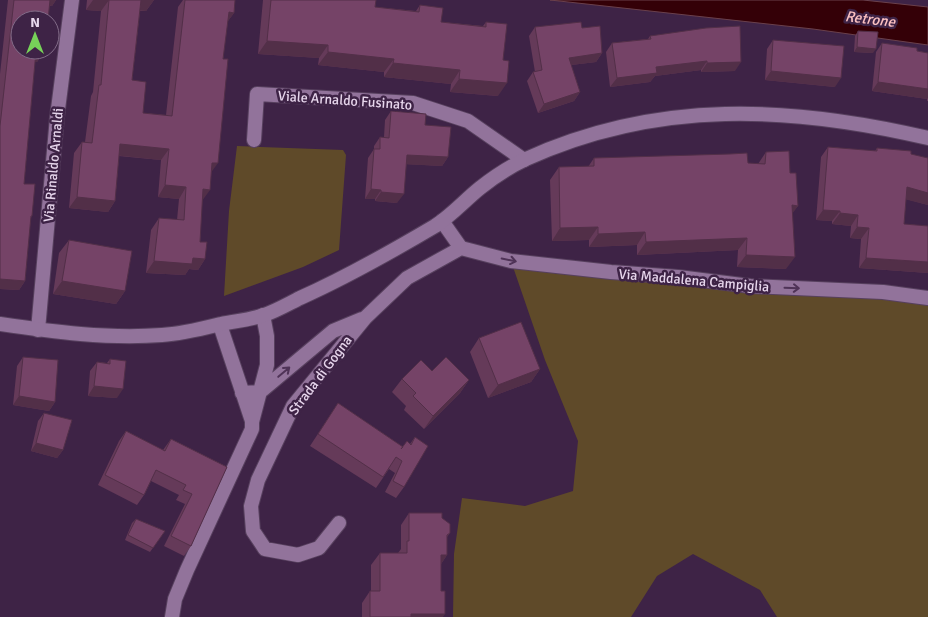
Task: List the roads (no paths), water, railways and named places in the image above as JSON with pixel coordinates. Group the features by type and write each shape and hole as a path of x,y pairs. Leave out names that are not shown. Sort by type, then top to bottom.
{"street":[{"name":"Via Rinaldo Arnaldi","path":"38,330 57,117 72,0"},
{"name":"Viale Arnaldo Fusinato","path":"254,140 257,94 413,103 468,121 524,160"},
{"path":"0,324 38,330 110,336 163,335 196,330 263,315 335,282 389,253 442,221 481,187 524,160 609,129 650,121 732,113 782,114 838,120 928,138"},
{"path":"442,221 461,248"},
{"name":"Via Maddalena Campiglia","path":"461,248 511,262 678,277 750,286 882,292 928,298"},
{"name":"Strada di Gogna","path":"339,523 320,548 298,554 265,549 253,531 251,506 258,480 293,406 365,318 407,278 461,248"},
{"path":"172,617 175,599 187,570 252,429 252,422 267,365 267,336 263,315"},
{"name":"Strada di Gogna","path":"260,392 333,331 365,318"},
{"path":"220,325 252,422"},
{"path":"242,393 260,392"}],"water":[{"name":"Retrone","path":"550,0 863,0 928,7 928,45 813,29"}]}
